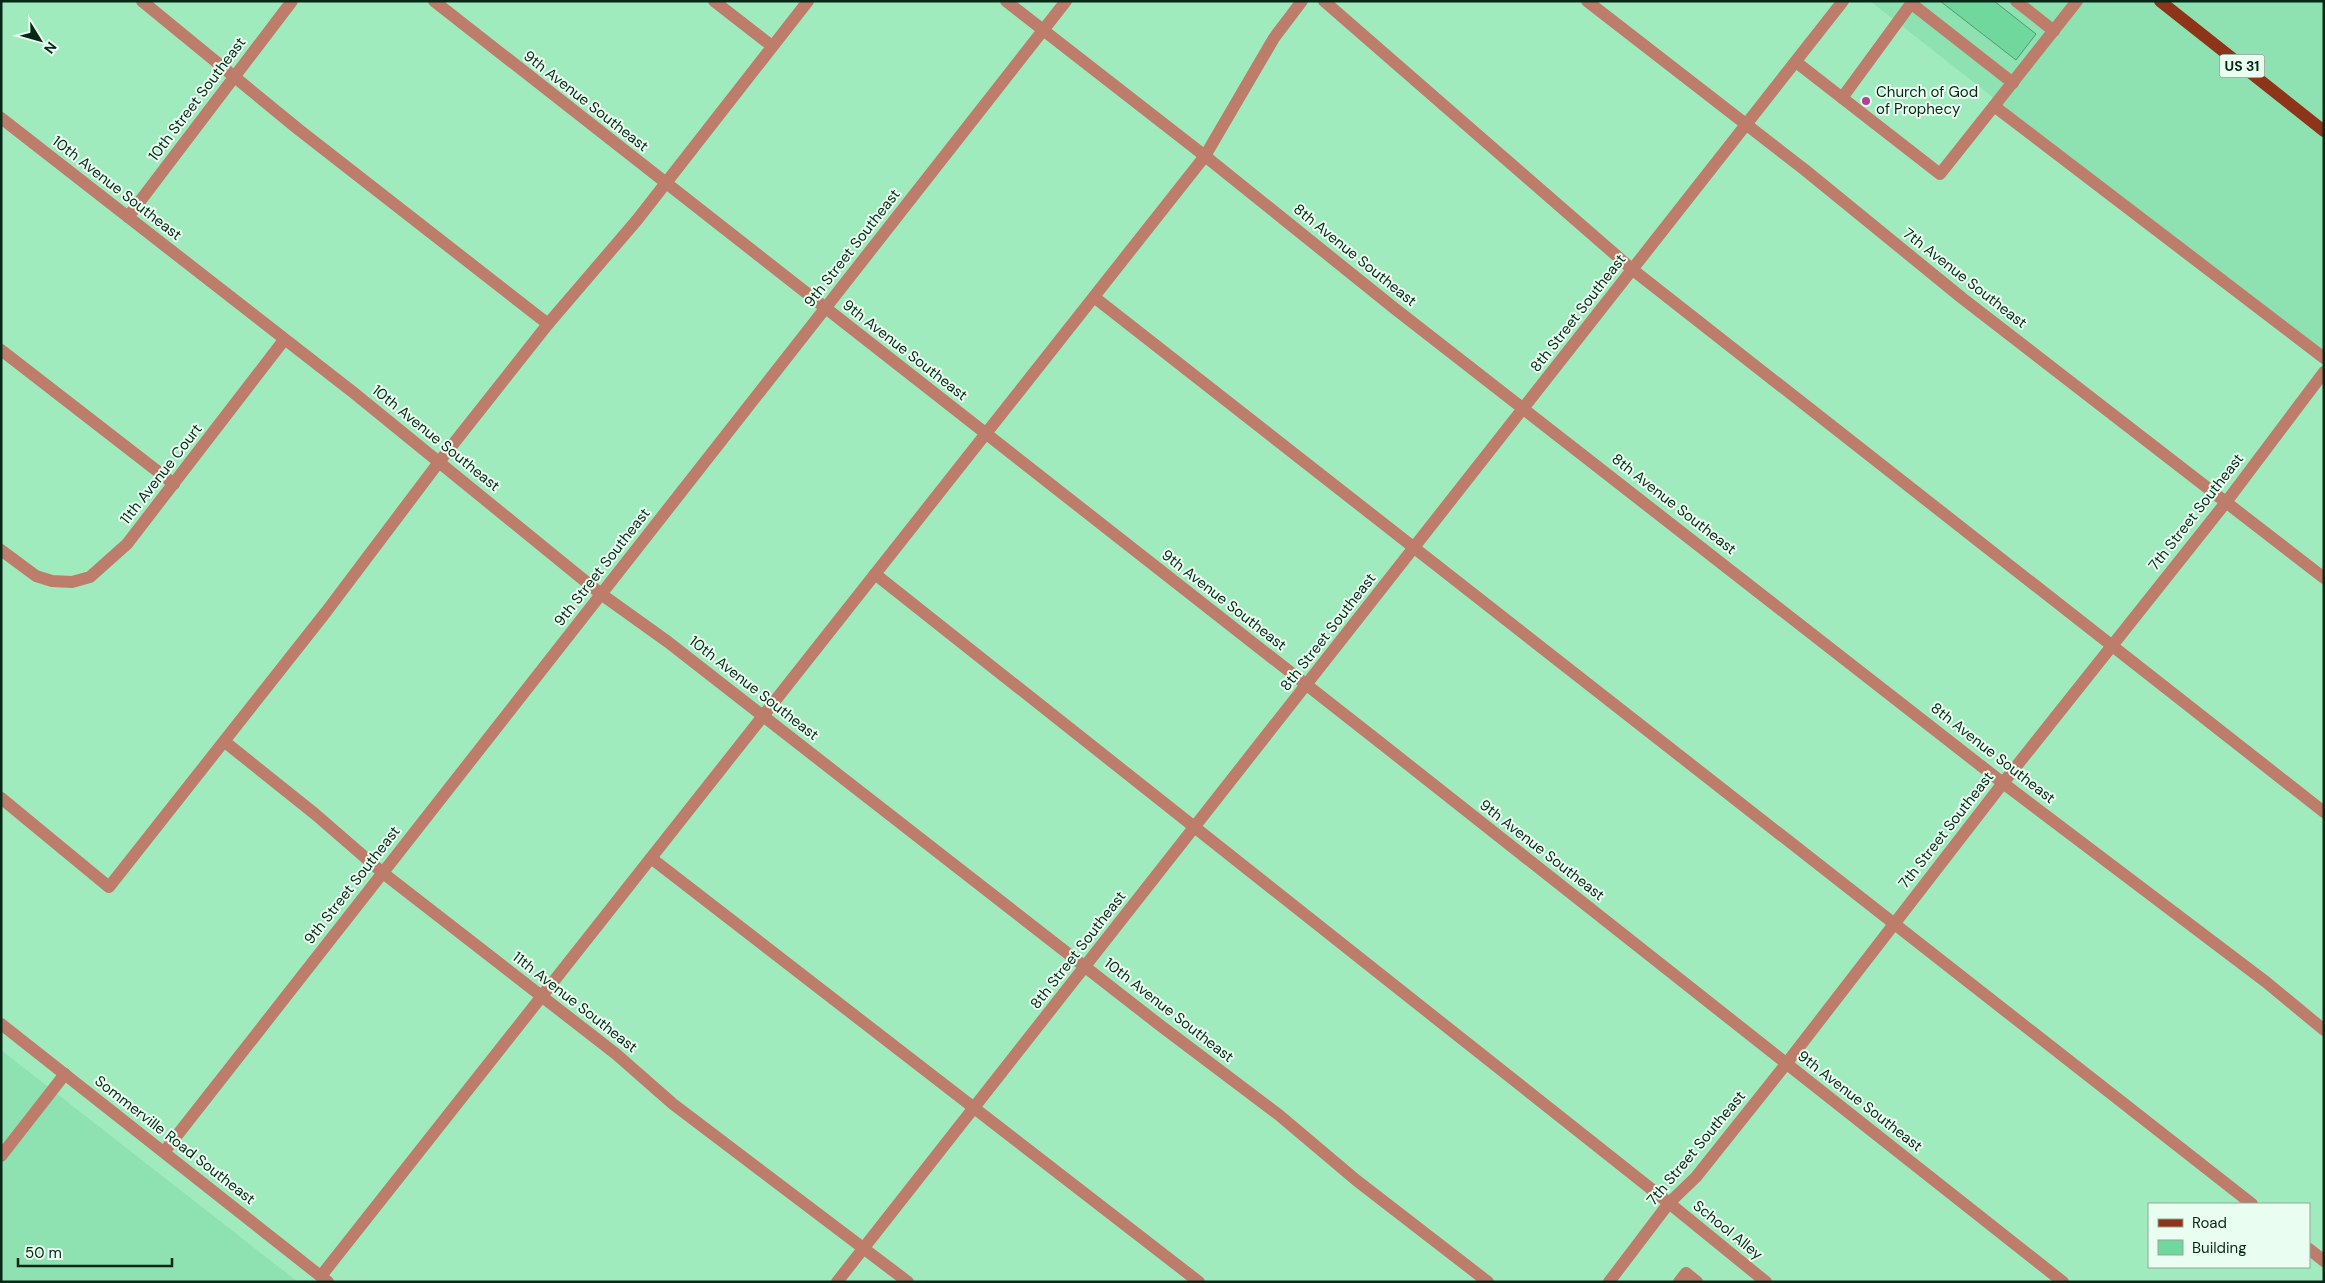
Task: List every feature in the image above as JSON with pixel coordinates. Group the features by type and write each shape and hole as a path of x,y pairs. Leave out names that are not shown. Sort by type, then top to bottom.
{"main road":[{"name":"US 31","path":"2160,1 2324,131"}],"street":[{"path":"142,1 235,78 548,324"},
{"name":"10th Street Southeast","path":"128,217 292,1"},
{"name":"9th Avenue Southeast","path":"434,1 2063,1282"},
{"path":"714,1 772,46"},
{"path":"1,798 109,887 225,742 548,324 637,220 808,1"},
{"name":"8th Avenue Southeast","path":"1006,1 1042,31 1205,156 1394,308 2003,783 2266,982 2324,1030"},
{"name":"9th Street Southeast","path":"164,1152 1066,1"},
{"path":"324,1279 542,996 1205,156 1269,46 1302,1"},
{"path":"1324,1 1633,270 2324,812"},
{"name":"7th Avenue Southeast","path":"1587,1 1747,124 1962,298 2324,578"},
{"name":"8th Street Southeast","path":"837,1282 974,1110 1843,1"},
{"path":"2016,1 2054,31"},
{"path":"1796,62 1940,174 2077,1"},
{"path":"1842,98 1912,3 2013,83"},
{"path":"1994,106 2324,358"},
{"name":"10th Avenue Southeast","path":"1,118 354,393 601,594 668,642 1280,1116 1356,1180 1488,1282"},
{"path":"1094,297 2251,1203"},
{"name":"11th Avenue Court","path":"1,550 36,576 52,581 72,582 90,577 127,544 284,340"},
{"path":"1,350 174,484"},
{"name":"7th Street Southeast","path":"1609,1282 1669,1203 1696,1177 1786,1064 2003,783 2227,502 2324,372"},
{"name":"School Alley","path":"875,574 1669,1203 1766,1282"},
{"name":"11th Avenue Southeast","path":"225,742 315,814 383,873 616,1054 673,1104 908,1282"},
{"path":"651,858 974,1110 1199,1282"},
{"name":"Sommerville Road Southeast","path":"1,1024 324,1279"},
{"path":"1,1156 65,1074"},
{"path":"2310,1250 2324,1261"},
{"path":"1679,1282 1686,1273 1697,1282"}],"shaded area":[{"path":"1870,1 2324,1 2324,357"},
{"path":"1,1050 298,1282 1,1282"}],"building":[{"path":"1940,1 1994,1 2036,34 2016,60"}],"place":[{"name":"Church of God of Prophecy","path":"1866,101"}]}
